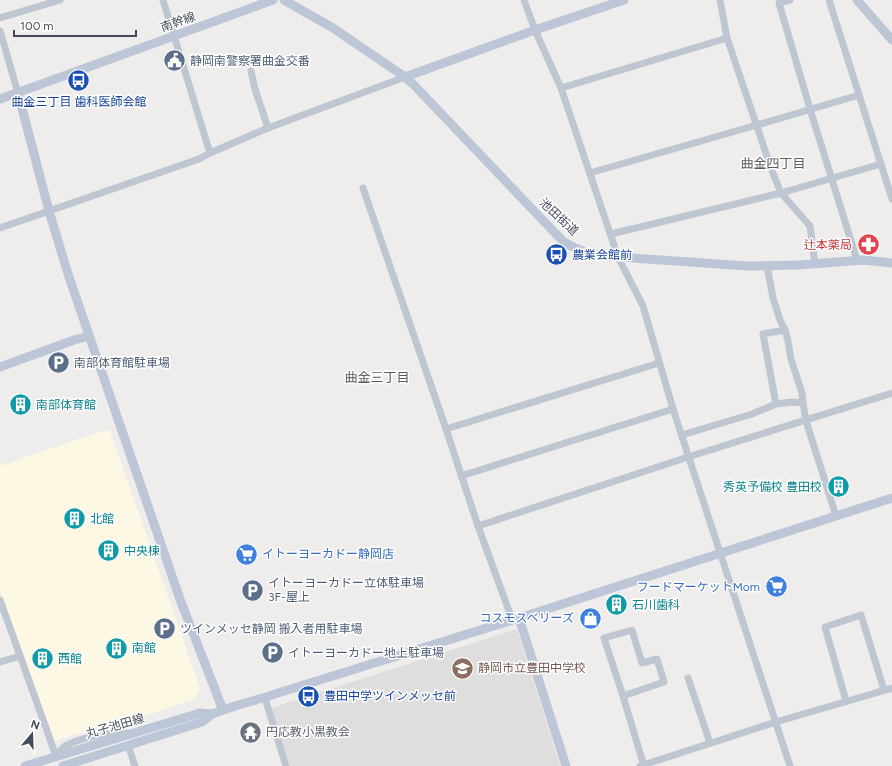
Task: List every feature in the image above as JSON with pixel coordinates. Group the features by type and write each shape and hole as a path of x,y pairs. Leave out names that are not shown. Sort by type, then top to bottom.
{"street":[{"path":"0,18 60,0"},
{"path":"163,0 210,153"},
{"name":"南幹線","path":"0,99 273,0"},
{"name":"池田街道","path":"284,0 333,28 405,77 564,242 575,248 593,254 618,257 747,266 815,264 857,260 892,263"},
{"path":"524,0 535,30 561,88 618,257 643,306 688,457 790,766"},
{"path":"0,228 200,159 210,153 268,128 535,30 624,0"},
{"path":"720,0 727,38 772,171 781,193 810,226 815,264"},
{"path":"790,0 779,3 857,260"},
{"path":"829,0 892,199"},
{"path":"857,0 892,40"},
{"path":"0,31 49,211 69,277 181,602 223,710"},
{"path":"561,88 727,38"},
{"path":"251,71 255,89 268,128"},
{"path":"590,173 859,95"},
{"path":"611,234 781,193 881,164"},
{"path":"363,188 478,526 509,611 517,618 566,766"},
{"path":"767,266 773,298 785,330 791,359 802,393 806,421 836,516"},
{"path":"776,404 763,334 785,330"},
{"path":"0,367 89,336"},
{"path":"446,429 659,363"},
{"path":"478,526 688,457 892,393"},
{"path":"682,435 752,414 776,404 803,402"},
{"path":"461,476 673,409"},
{"name":"丸子池田線","path":"63,766 202,722 212,714 235,706 517,618 892,498"},
{"path":"0,600 56,756 66,745 89,737 109,733 137,732"},
{"path":"846,701 825,626 861,615 884,690"},
{"path":"622,696 664,682 657,659 642,663 632,630 604,638 642,766 776,722 892,688"},
{"path":"0,662 20,656"},
{"path":"688,678 710,743"},
{"path":"264,698 286,766"},
{"name":"丸子池田線","path":"25,766 200,713 212,714"},
{"path":"125,736 135,766"}],"shaded area":[{"path":"109,429 200,688 195,699 122,723 108,724 60,739 55,743 0,591 0,466"},
{"name":"静岡市立豊田中学校","path":"517,629 560,766 290,766 271,708"}],"place":[{"name":"静岡南警察署曲金交番","path":"174,61"},
{"name":"曲金三丁目 歯科医師会館","path":"79,81"},
{"name":"辻本薬局","path":"868,245"},
{"name":"農業会館前","path":"556,255"},
{"name":"南部体育館駐車場","path":"59,363"},
{"name":"南部体育館","path":"20,405"},
{"name":"秀英予備校 豊田校","path":"838,487"},
{"name":"北館","path":"74,519"},
{"name":"中央棟","path":"108,551"},
{"name":"イトーヨーカドー静岡店","path":"246,554"},
{"name":"フードマーケットMom","path":"776,587"},
{"name":"イトーヨーカドー立体駐車場 3F-屋上","path":"253,590"},
{"name":"石川歯科","path":"617,605"},
{"name":"コスモスベリーズ","path":"590,618"},
{"name":"ツインメッセ静岡 搬入者用駐車場","path":"164,629"},
{"name":"南館","path":"116,648"},
{"name":"イトーヨーカドー地上駐車場","path":"273,653"},
{"name":"西館","path":"43,659"},
{"name":"静岡市立豊田中学校","path":"462,668"},
{"name":"豊田中学ツインメッセ前","path":"308,696"},
{"name":"円応教小黒教会","path":"251,732"}],"district":[{"name":"曲金四丁目","path":"773,163"},
{"name":"曲金三丁目","path":"377,377"}]}
